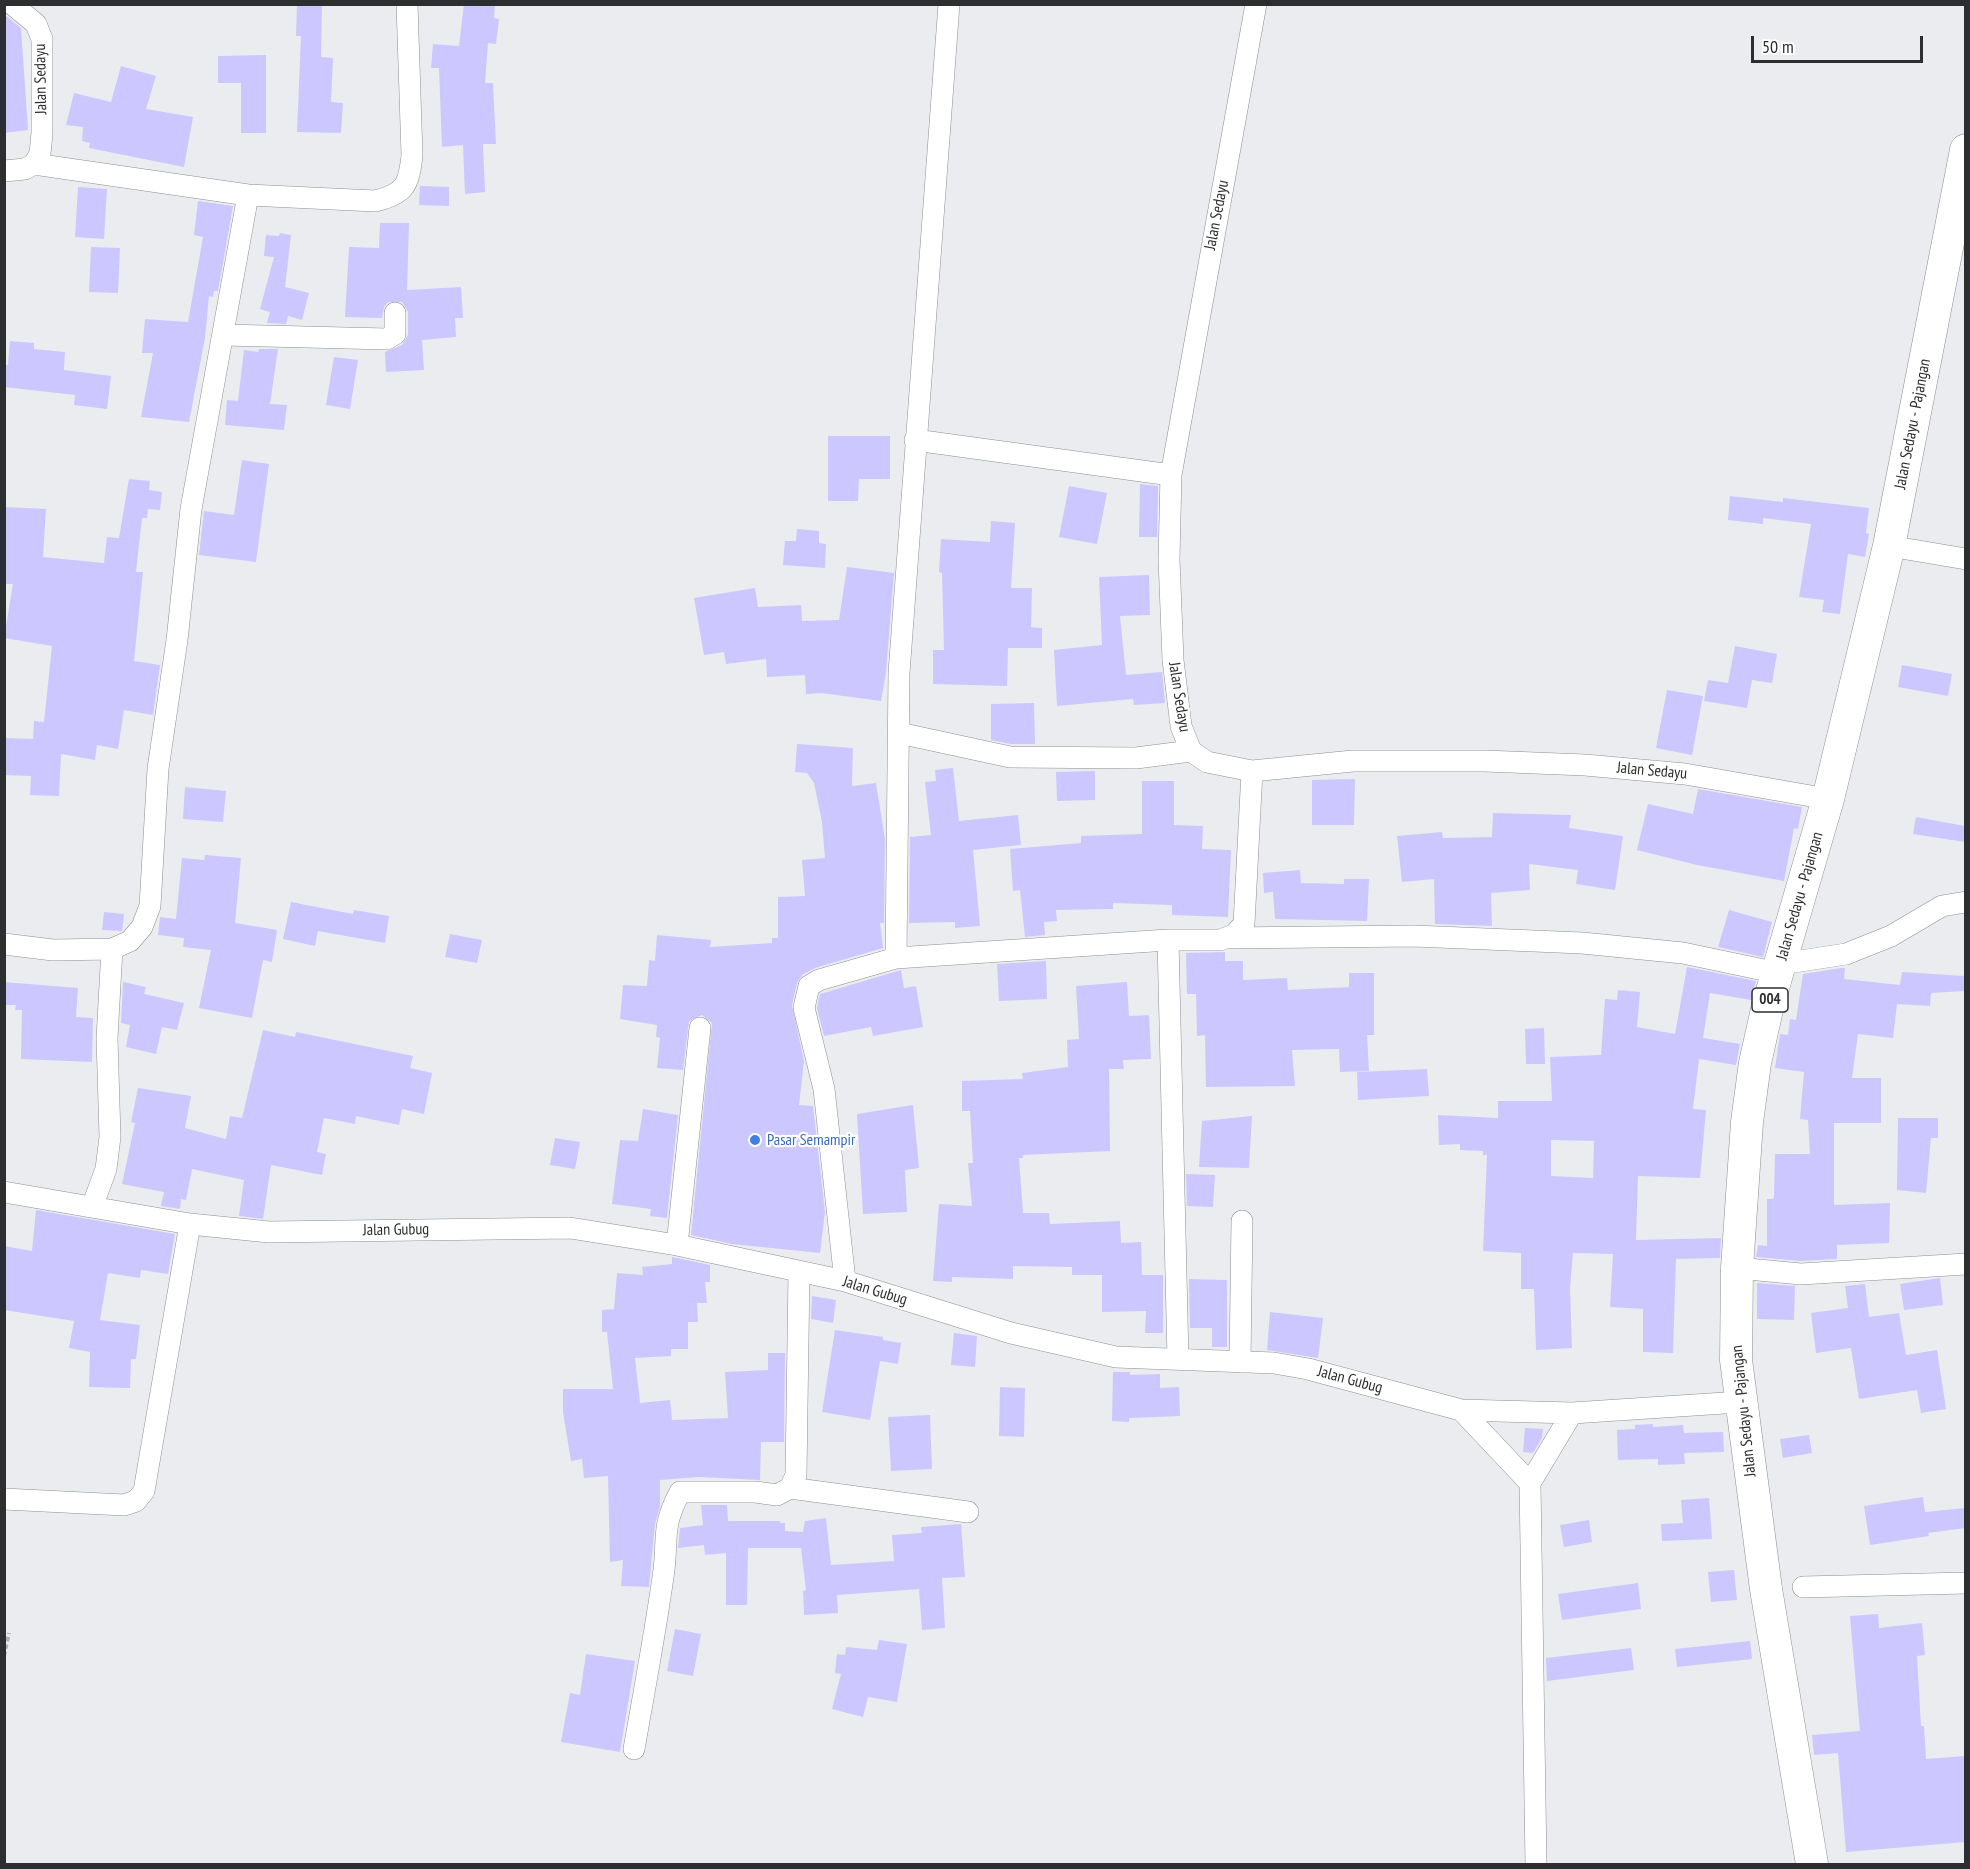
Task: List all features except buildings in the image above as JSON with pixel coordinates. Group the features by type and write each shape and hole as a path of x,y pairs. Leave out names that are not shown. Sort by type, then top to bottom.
{"main road":[{"name":"Jalan Sedayu - Pajangan","path":"1812,1864 1766,1589 1736,1360 1737,1268 1747,1122 1755,1063 1779,968 1828,799 1889,546 1965,150"}],"street":[{"name":"Jalan Sedayu","path":"12,4 36,24 42,39 42,133 40,154 34,164"},
{"path":"4,171 25,169 34,164 248,195 375,201 395,196 404,187 410,171 412,155 406,4"},
{"path":"896,958 899,673 949,4"},
{"name":"Jalan Sedayu","path":"1256,4 1171,475 1169,559 1173,660 1181,726 1191,751 1207,762 1252,771 1353,761 1485,761 1585,765 1685,774 1828,799"},
{"path":"4,944 53,950 112,949 130,941 142,927 150,906 158,770 177,639 191,510 248,195"},
{"path":"224,335 387,339 393,336 396,330 395,313"},
{"path":"915,440 1171,475"},
{"path":"1889,546 1965,559"},
{"path":"899,733 1010,757 1136,758 1191,751"},
{"path":"1227,938 1244,924 1252,771"},
{"path":"845,1281 824,1089 804,1008 808,986 819,980 896,958 1227,938 1414,936 1582,944 1683,953 1779,968 1846,954 1891,936 1942,906 1965,902"},
{"path":"1168,940 1178,1359"},
{"path":"92,1207 106,1169 110,1137 107,1038 112,949"},
{"path":"677,1245 700,1028"},
{"name":"Jalan Gubug","path":"4,1192 190,1224 269,1232 570,1228 677,1245 845,1281 1011,1333 1116,1357 1274,1363 1308,1369 1461,1410 1572,1413 1740,1402"},
{"path":"1240,1362 1242,1221"},
{"path":"4,1499 124,1505 136,1501 144,1491 190,1224"},
{"path":"1737,1268 1801,1274 1965,1264"},
{"path":"790,1488 796,1475 797,1461 799,1272"},
{"path":"1461,1410 1530,1483"},
{"path":"1536,1864 1530,1483 1572,1413"},
{"path":"634,1749 664,1573 665,1531 670,1509 680,1492 755,1492 777,1495 790,1488 968,1512"},
{"path":"1803,1587 1965,1583"}],"path":[{"path":"4,1656 9,1634"}],"place":[{"name":"Pasar Semampir","path":"755,1140"}]}
